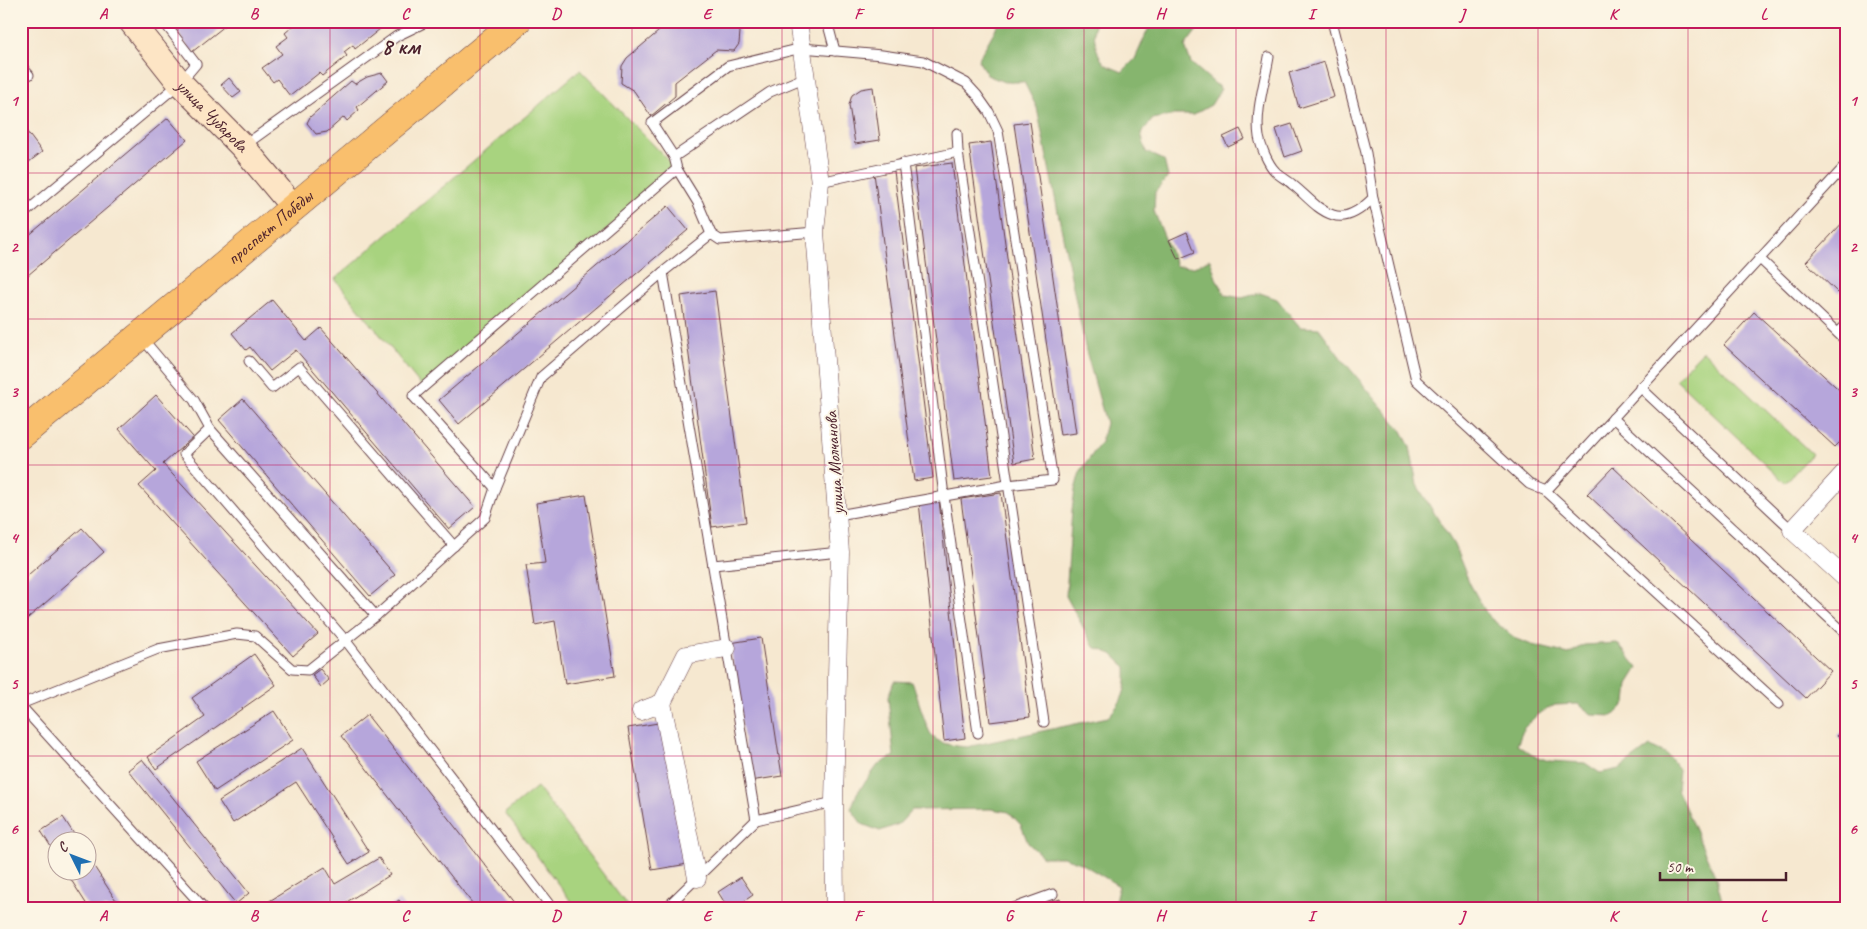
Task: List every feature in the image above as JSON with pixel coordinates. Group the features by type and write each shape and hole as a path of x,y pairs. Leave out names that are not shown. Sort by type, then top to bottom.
{"main road":[{"name":"проспект Победы","path":"21,435 517,21"}],"street":[{"name":"улица Чубарова","path":"131,21 180,83 243,147 294,208"},
{"name":"улица Молчанова","path":"798,21 820,182 815,232 840,552 834,802 835,908"},
{"path":"1846,472 1792,530 1846,579"},
{"path":"697,878 662,703 686,655 727,648"},
{"path":"641,711 662,703"}],"lane":[{"path":"21,216 180,83 196,64 163,21"},
{"path":"243,147 397,36 428,21"},
{"path":"827,21 834,51"},
{"path":"1332,21 1366,153 1373,198 1416,380 1529,484 1546,491 1779,704"},
{"path":"815,232 720,240 711,234 698,203 677,169 674,157 652,122 728,66 802,48 882,55 923,61 956,76 966,83 977,95 998,131 1053,480 1007,485 838,515"},
{"path":"1269,57 1259,116 1259,128 1262,145 1274,171 1295,186 1312,203 1333,216 1345,216 1357,211 1373,198"},
{"path":"21,66 29,75"},
{"path":"674,157 770,92 806,77"},
{"path":"957,133 958,152 1007,485 1044,722"},
{"path":"820,182 958,152"},
{"path":"903,164 944,496 978,733"},
{"path":"1546,491 1758,258 1846,165"},
{"path":"495,488 413,396 677,169"},
{"path":"204,908 21,705 158,648 236,634 254,636 292,669 308,670 376,616 485,518 495,488 541,377 663,272 711,234"},
{"path":"1758,258 1846,341"},
{"path":"663,272 756,820"},
{"path":"1838,333 1846,325"},
{"path":"140,336 194,400 210,430 376,616"},
{"path":"250,361 272,388 299,367 454,546"},
{"path":"1640,387 1792,530"},
{"path":"1613,418 1846,634"},
{"path":"210,430 184,454 346,641 552,908"},
{"path":"713,565 840,552"},
{"path":"666,908 756,820 834,802"},
{"path":"1014,908 1053,894"}],"green space":[{"path":"1000,21 1095,21 1095,43 1101,59 1104,63 1122,72 1135,59 1150,25 1154,21 1197,21 1197,30 1185,46 1191,63 1221,89 1211,105 1193,115 1173,115 1153,119 1141,133 1146,152 1164,160 1168,177 1155,192 1154,211 1176,266 1194,267 1210,259 1216,278 1225,295 1242,298 1260,293 1277,299 1300,327 1319,328 1341,358 1402,431 1410,447 1417,485 1454,545 1470,584 1488,616 1516,639 1569,654 1584,645 1617,643 1638,668 1628,684 1626,703 1613,716 1593,715 1578,704 1555,705 1538,714 1524,728 1517,745 1532,755 1549,761 1585,763 1600,773 1619,769 1650,746 1667,754 1679,769 1677,789 1716,878 1724,908 1113,908 1119,886 1081,863 1063,857 1043,857 1028,843 1021,825 1009,812 991,809 912,810 899,824 880,831 862,824 851,809 857,793 878,765 894,756 888,697 894,681 912,682 933,737 953,746 967,747 1108,717 1121,700 1125,688 1126,667 1112,654 1094,647 1066,596 1075,490 1080,472 1101,442 1106,423 1086,351 1037,108 1024,82 1004,82 987,75 978,60"},
{"path":"580,70 677,169 423,388 335,279"},
{"path":"1703,351 1812,454 1785,483 1676,379"},
{"path":"537,787 629,908 576,908 505,813"}],"building":[{"path":"177,21 231,21 192,52 172,25"},
{"path":"299,21 382,21 385,25 355,49 353,45 344,52 347,56 322,76 319,73 290,96 277,79 273,82 262,68 282,54 276,46 288,37 285,33"},
{"path":"671,21 732,21 740,32 739,44 734,51 716,50 675,82 675,96 651,116 634,91 621,83 622,66 627,58"},
{"path":"1324,62 1334,97 1299,108 1289,73"},
{"path":"382,73 388,81 357,107 359,110 347,121 344,117 327,132 316,134 307,123 310,117 351,81 355,84 367,77"},
{"path":"229,78 241,92 233,98 221,85"},
{"path":"873,87 880,140 855,144 849,105 852,95 861,89"},
{"path":"168,118 187,140 21,281 21,242"},
{"path":"1030,122 1076,433 1060,435 1014,124"},
{"path":"21,124 42,152 21,168"},
{"path":"1292,124 1302,151 1285,157 1276,129"},
{"path":"1240,129 1245,139 1228,147 1223,137"},
{"path":"991,142 1035,459 1014,463 969,145"},
{"path":"952,163 992,476 954,481 914,168"},
{"path":"894,171 933,478 914,481 874,173"},
{"path":"668,206 688,230 459,424 439,400"},
{"path":"1846,219 1846,285 1838,293 1806,262"},
{"path":"1187,232 1195,252 1178,259 1169,240"},
{"path":"715,291 746,522 712,527 681,296"},
{"path":"272,300 306,341 321,328 475,507 449,529 296,350 270,371 250,347 246,350 232,333"},
{"path":"1754,312 1846,396 1846,436 1835,447 1724,345"},
{"path":"156,395 193,437 163,464 318,634 293,656 139,486 156,471 119,429"},
{"path":"243,399 395,575 370,596 219,420"},
{"path":"1613,467 1831,671 1806,698 1587,494"},
{"path":"1001,493 1030,717 990,722 961,499"},
{"path":"586,495 615,676 565,684 555,621 535,625 526,565 545,563 536,503"},
{"path":"939,500 965,738 944,741 919,502"},
{"path":"82,528 104,552 21,624 21,581"},
{"path":"761,638 782,776 750,781 730,643"},
{"path":"254,654 276,685 156,769 148,757 205,717 192,698"},
{"path":"320,669 329,680 321,687 312,675"},
{"path":"274,711 293,740 215,791 196,761"},
{"path":"367,715 519,908 476,908 341,736"},
{"path":"664,722 688,864 652,870 628,728"},
{"path":"1846,727 1846,744 1837,736"},
{"path":"302,748 369,852 349,864 296,782 233,823 219,801"},
{"path":"142,759 249,893 236,904 128,770"},
{"path":"63,817 73,832 48,832 48,842 41,831"},
{"path":"379,858 390,875 337,908 258,908 325,867 335,884"},
{"path":"98,873 121,908 89,908 72,882 98,882"},
{"path":"741,877 753,895 734,908 728,908 718,892"},
{"path":"1060,899 1062,908 1036,908"},
{"path":"399,900 405,908 387,908"}],"district":[{"name":"8 км","path":"401,47"}]}
